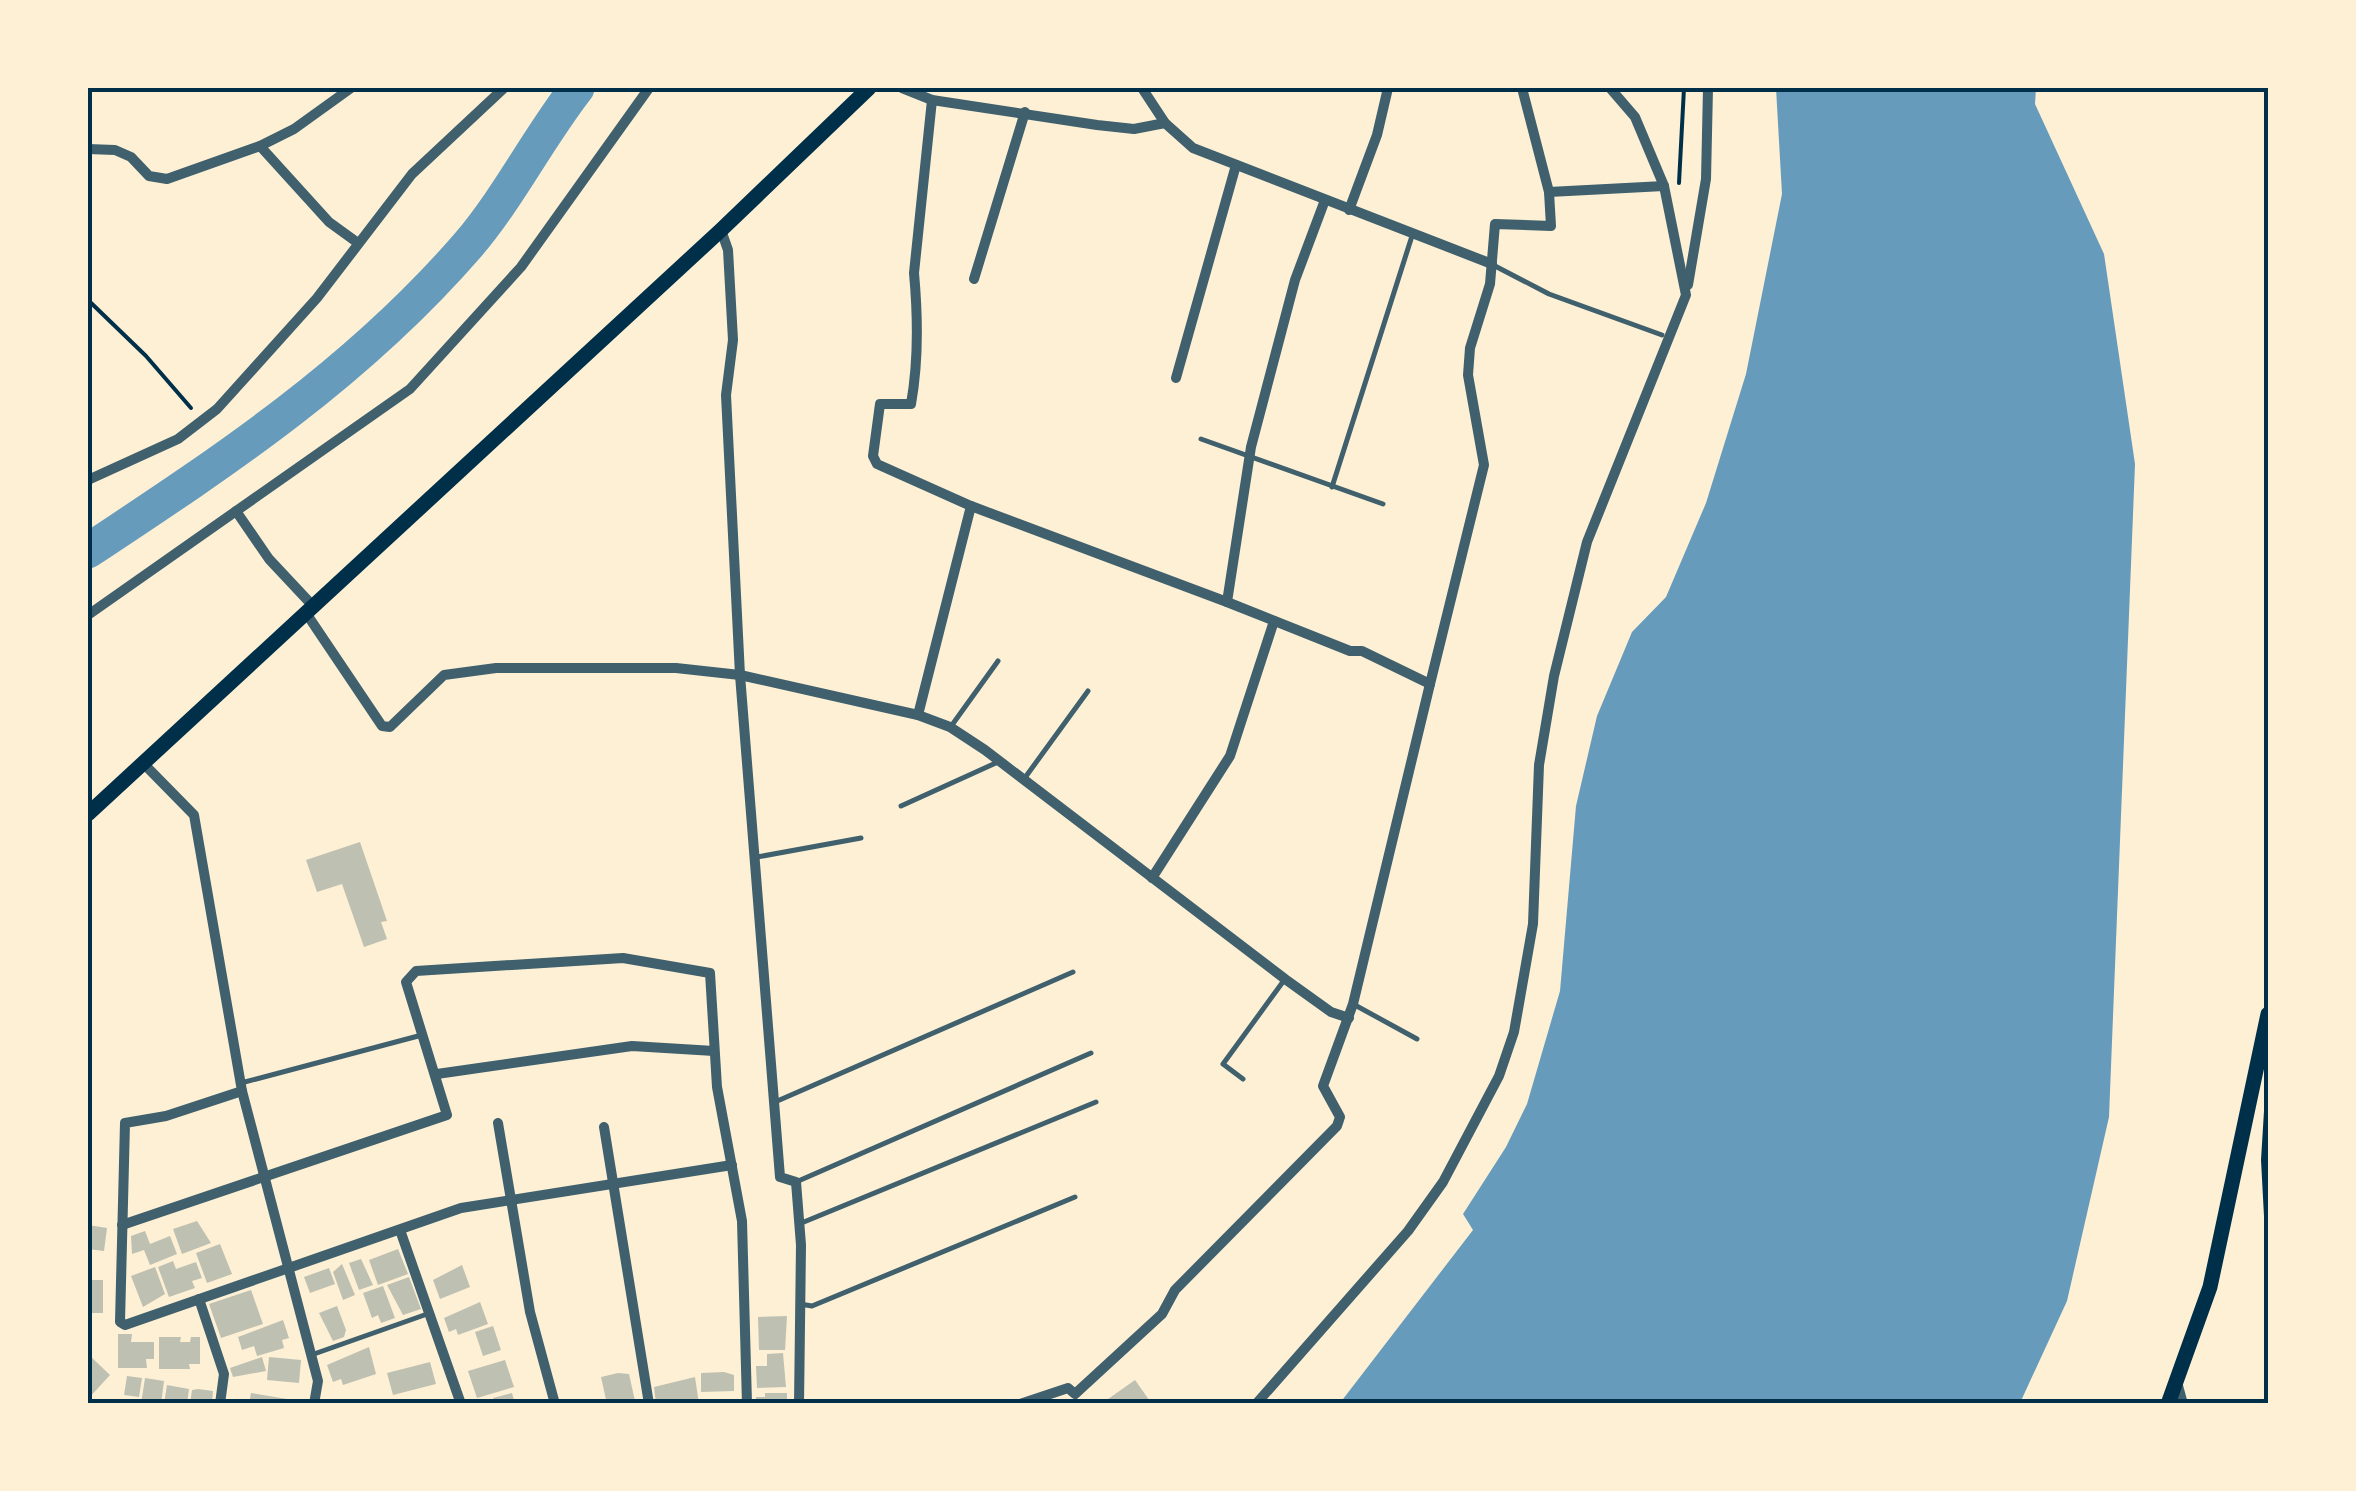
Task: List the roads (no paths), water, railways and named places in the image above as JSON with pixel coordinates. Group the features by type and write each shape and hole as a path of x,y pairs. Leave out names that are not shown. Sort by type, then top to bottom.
{"main road":[{"path":"88,814 721,230 869,88"},
{"path":"2168,1404 2210,1287 2268,1014"}],"street":[{"path":"88,149 115,150 131,157 150,176 167,179 260,146 294,129 351,88"},
{"path":"88,480 178,439 202,421 318,298 446,137 504,88"},
{"path":"88,615 410,389 521,266 649,88"},
{"path":"902,88 932,100 1134,130 1165,122"},
{"path":"1142,88 1165,122 1194,148 1492,264"},
{"path":"1349,210 1388,88"},
{"path":"1020,1404 1059,1388 1068,1388 1076,1399 1162,1314 1175,1290 1337,1126 1338,1110 1322,1086 1353,1004 1484,465 1468,375 1492,264 1495,224 1552,226 1549,192 1522,88"},
{"path":"1610,88 1635,117 1664,186 1686,295"},
{"path":"1256,1404 1408,1231 1443,1182 1499,1076 1514,1032 1527,971 1539,765 1554,676 1588,542 1686,295 1706,179 1708,88"},
{"path":"932,100 914,273 918,297 915,380 911,404 880,404 872,456 877,464 970,506 1350,651 1362,651 1430,684"},
{"path":"974,279 1025,112"},
{"path":"260,146 329,222 358,243"},
{"path":"1176,378 1236,166"},
{"path":"1549,192 1664,186"},
{"path":"1227,602 1253,457 1251,447 1295,280 1325,200"},
{"path":"721,230 728,250 732,322 726,395 754,858 780,1178 796,1182 799,1224 799,1404"},
{"path":"918,715 970,506"},
{"path":"236,511 310,610 382,726 390,727 428,687 456,670 590,666 740,675 918,715 950,728 1000,760 1284,979 1331,1012 1349,1018"},
{"path":"1152,878 1230,756 1274,621"},
{"path":"143,762 194,815 241,1087 318,1381 314,1404"},
{"path":"122,1225 447,1114 406,982 416,971 623,958 710,973 714,1051 744,1254 747,1404"},
{"path":"437,1074 632,1046 714,1051"},
{"path":"241,1087 166,1116 124,1123 120,1322 125,1325 289,1264 461,1208 732,1165"},
{"path":"498,1123 530,1312 555,1404"},
{"path":"604,1127 649,1404"},
{"path":"400,1230 461,1404"},
{"path":"198,1300 224,1374 220,1404"},
{"path":"2177,1382 2183,1404"}],"lane":[{"path":"1332,487 1412,236"},
{"path":"1492,264 1549,294 1667,337"},
{"path":"1202,439 1383,504"},
{"path":"950,728 998,661"},
{"path":"1024,779 1088,691"},
{"path":"901,806 992,768 1000,760"},
{"path":"754,858 861,838"},
{"path":"775,1102 1073,972"},
{"path":"1243,1080 1222,1064 1284,979"},
{"path":"1353,1004 1417,1039"},
{"path":"241,1087 422,1035"},
{"path":"796,1182 1092,1053"},
{"path":"799,1224 809,1224 1096,1102"},
{"path":"800,1304 812,1306 1076,1197"},
{"path":"311,1356 430,1312"}],"water":[{"path":"1776,88 2036,88 2035,104 2104,254 2135,464 2109,1117 2067,1301 2020,1403 1340,1403 1473,1230 1463,1214 1506,1147 1527,1104 1560,991 1576,806 1597,716 1632,632 1666,597 1706,503 1746,374 1782,194"}],"waterway":[{"path":"88,551 240,448 381,334 483,227 577,88"}]}
